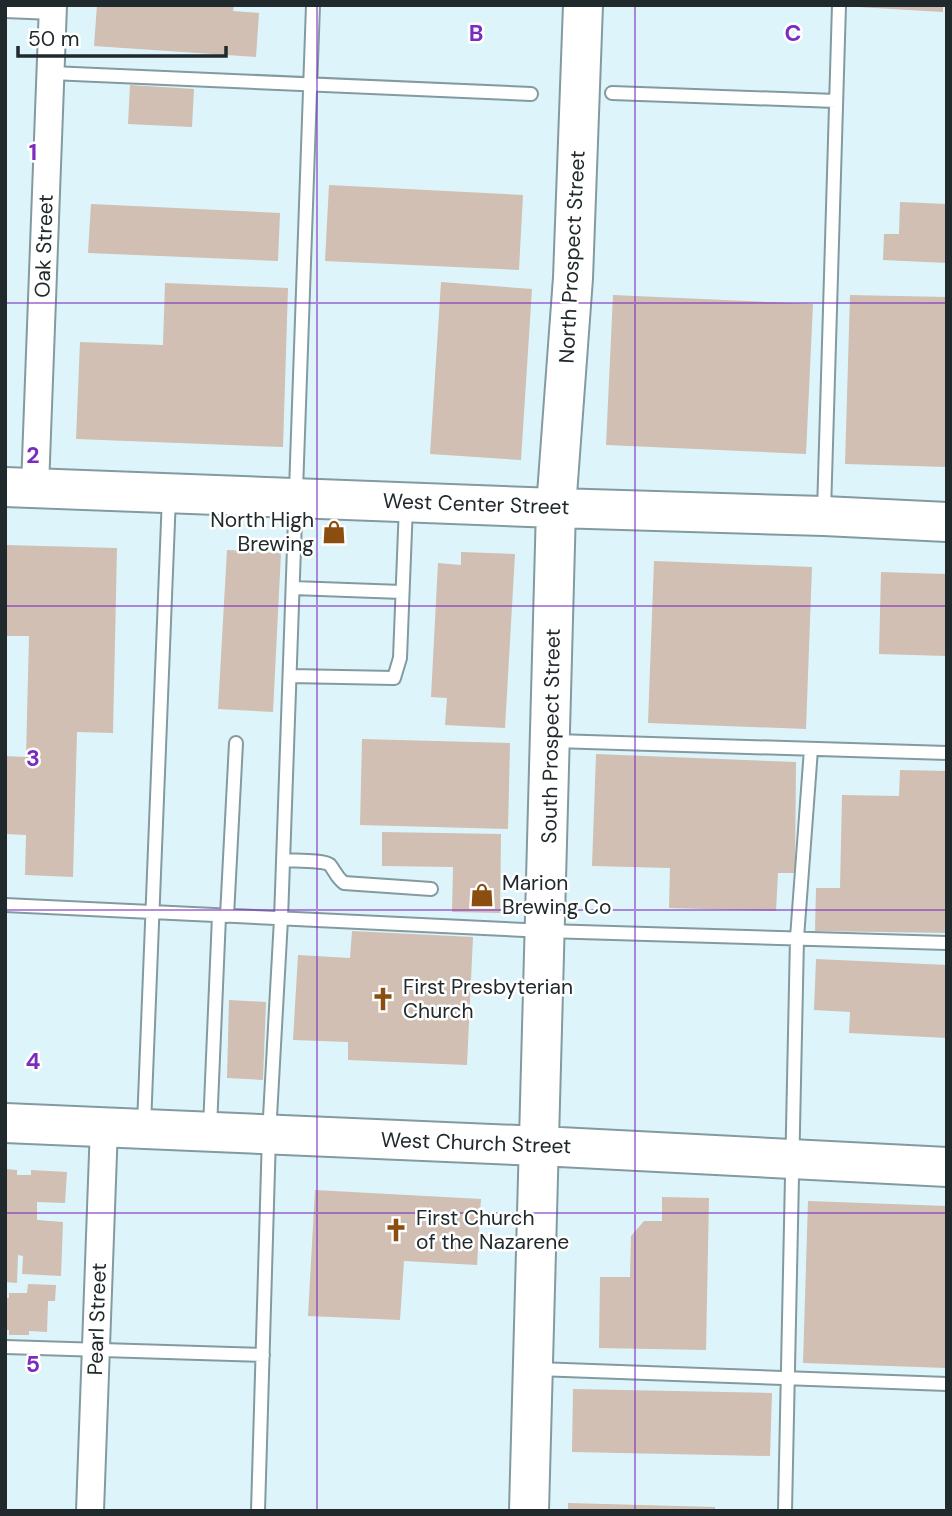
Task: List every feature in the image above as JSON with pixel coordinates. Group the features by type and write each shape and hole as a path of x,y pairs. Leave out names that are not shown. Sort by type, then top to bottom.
{"main road":[{"name":"North Prospect Street","path":"556,508 573,278 583,5"},
{"name":"West Center Street","path":"20,487 947,522"},
{"name":"South Prospect Street","path":"529,1511 556,508"},
{"name":"West Church Street","path":"5,1123 947,1167"}],"street":[{"name":"Oak Street","path":"20,487 51,73 53,9"},
{"name":"Pearl Street","path":"90,1511 104,1126"}],"lane":[{"path":"258,1511 269,1135 281,919 313,5"},
{"path":"824,516 839,5"},
{"path":"5,11 53,9"},
{"path":"51,73 531,94"},
{"path":"612,93 836,101"},
{"path":"144,1128 169,492"},
{"path":"289,676 394,678 400,658 406,501"},
{"path":"293,588 402,592"},
{"path":"551,741 947,753"},
{"path":"210,1132 236,743"},
{"path":"785,1511 797,938 811,749"},
{"path":"283,860 330,865 336,877 344,883 431,889"},
{"path":"5,905 546,931 947,943"},
{"path":"5,1347 263,1355"},
{"path":"533,1369 947,1384"}],"building":[{"path":"97,5 234,5 233,11 259,13 256,57 94,46"},
{"path":"943,5 943,12 858,7"},
{"path":"130,85 194,89 192,127 128,124"},
{"path":"329,185 523,195 519,270 325,261"},
{"path":"900,202 947,204 947,263 883,260 884,234 899,234"},
{"path":"91,204 280,213 278,261 88,253"},
{"path":"441,282 532,289 521,460 430,454"},
{"path":"165,283 288,288 283,447 76,439 80,342 163,345"},
{"path":"613,295 813,304 806,454 606,445"},
{"path":"850,295 947,297 947,467 845,464"},
{"path":"5,545 117,548 113,733 77,732 73,877 25,875 26,835 5,834 5,756 26,757 29,636 5,636"},
{"path":"227,550 281,553 273,712 218,709"},
{"path":"461,552 515,554 505,728 445,725 447,698 431,697 438,563 461,565"},
{"path":"654,561 812,567 806,729 648,723"},
{"path":"881,572 947,574 947,656 879,654"},
{"path":"362,739 510,743 508,829 360,825"},
{"path":"596,754 796,762 795,873 778,873 776,911 669,908 670,868 592,866"},
{"path":"900,770 947,771 947,933 815,931 816,888 840,888 842,795 899,796"},
{"path":"382,832 501,834 500,913 452,912 453,867 382,866"},
{"name":"First Presbyterian Church","path":"352,931 473,937 467,1065 348,1060 348,1042 293,1040 298,955 350,958"},
{"path":"816,959 947,965 947,1038 849,1033 850,1012 814,1010"},
{"path":"229,1000 266,1002 263,1080 227,1078"},
{"path":"5,1169 17,1170 17,1175 31,1175 31,1170 67,1172 65,1203 37,1202 37,1220 63,1222 61,1276 22,1274 23,1256 18,1255 17,1283 5,1282"},
{"name":"First Church of the Nazarene","path":"315,1190 481,1199 477,1265 404,1261 400,1320 308,1316"},
{"path":"662,1197 709,1198 706,1350 599,1348 600,1277 630,1277 631,1236 644,1221 662,1221"},
{"path":"808,1201 947,1206 947,1368 803,1363"},
{"path":"28,1284 56,1285 55,1301 48,1301 47,1332 29,1331 29,1335 9,1335 9,1330 5,1330 5,1298 9,1298 9,1293 27,1293"},
{"path":"573,1389 772,1393 770,1456 572,1452"},
{"path":"568,1503 715,1507 715,1511 568,1511"}],"place":[{"name":"North High Brewing","path":"334,532"},
{"name":"Marion Brewing Co","path":"482,895"},
{"name":"First Presbyterian Church","path":"383,999"},
{"name":"First Church of the Nazarene","path":"396,1230"}]}
